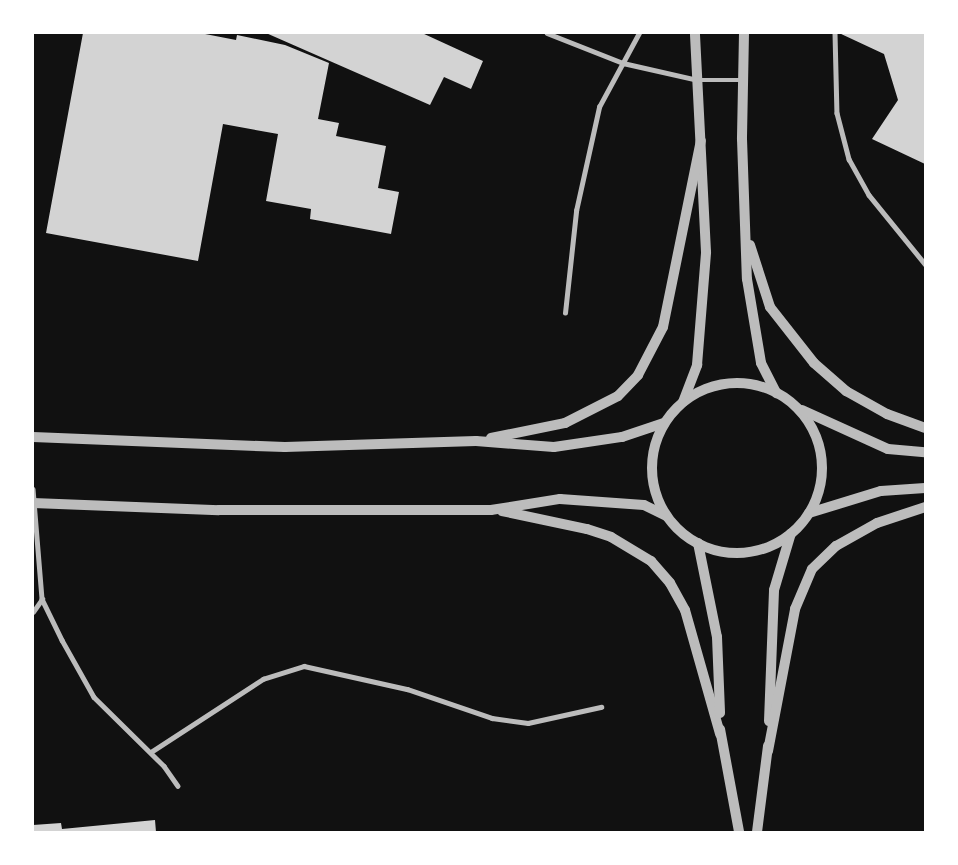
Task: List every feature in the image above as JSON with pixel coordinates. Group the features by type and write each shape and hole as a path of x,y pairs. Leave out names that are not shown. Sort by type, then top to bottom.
{"street":[{"path":"667,516 655,490 652,469 654,448 664,423 683,402 697,365 706,252 695,33"},
{"path":"744,33 746,232 752,325 761,363 776,393"},
{"path":"476,441 565,423 618,396 638,375 663,327 701,141"},
{"path":"746,232 770,307 792,340 846,391 888,414 925,428"},
{"path":"683,402 721,384 749,384 776,393 798,409 888,449 925,452"},
{"path":"35,503 219,510 491,510 560,499 606,501 644,505 667,516 698,543 739,552 766,547 791,533 809,513 820,487 822,459 814,432 798,409"},
{"path":"33,437 285,447 476,441 554,447 622,437 664,423"},
{"path":"809,513 881,492 925,488"},
{"path":"757,832 768,751 795,609 812,569 836,546 877,523 925,507"},
{"path":"491,510 587,529 611,537 651,561 670,583 685,610 720,734 739,832"},
{"path":"768,751 774,590 791,533"},
{"path":"698,543 717,637 720,734"}],"lane":[{"path":"547,33 623,63 698,80 743,80"},
{"path":"565,313 576,211 599,107 639,33"},
{"path":"835,33 837,113 849,159 891,226 925,264"},
{"path":"33,489 42,599 94,697 151,752 178,786"},
{"path":"33,612 42,599"},
{"path":"151,752 263,679 304,666 407,689 492,718 528,723 601,707"}],"building":[{"path":"83,33 200,33 236,40 237,35 285,45 329,63 318,119 339,123 336,136 386,146 378,188 399,192 391,234 310,219 311,209 266,201 278,134 223,124 198,261 46,233"},
{"path":"266,33 422,33 483,61 471,89 444,77 430,105"},
{"path":"839,33 925,33 925,164 872,139 898,100 884,54"},
{"path":"155,820 156,832 33,832 33,825 61,823 62,829"}]}
